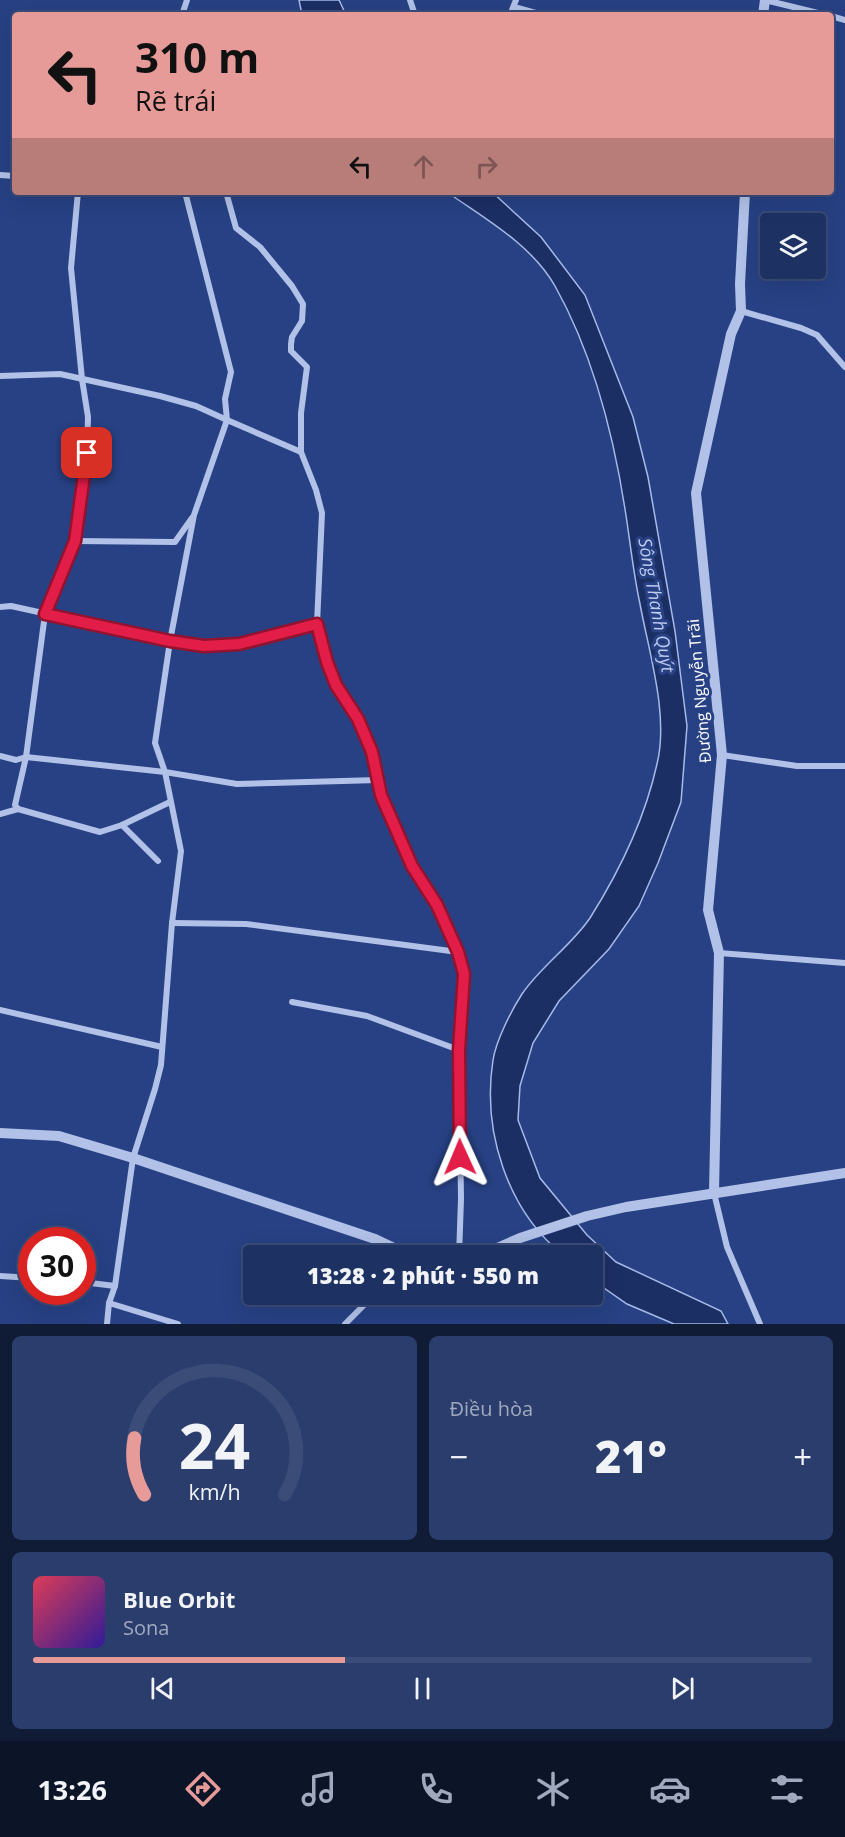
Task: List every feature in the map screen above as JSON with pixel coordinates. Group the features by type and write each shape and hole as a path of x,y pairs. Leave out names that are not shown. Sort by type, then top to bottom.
{"street":[{"path":"765,0 814,12"},
{"path":"515,3 536,12"},
{"path":"18,809 15,803 26,757 45,614 75,541 87,444 88,417 71,268 78,195"},
{"path":"107,1324 109,1303 116,1286 133,1158 155,1089 162,1047 172,923 181,851 165,772 155,743 170,641 194,515 227,420 225,399 231,372 186,195"},
{"path":"227,195 236,228 260,247 292,286 303,304 302,321 292,338 291,351 307,367 301,452 316,490 322,513 317,624 336,685 358,719 372,752 381,795 412,866 437,905 458,952 464,974 459,1050 459,1245"},
{"name":"Đường Nguyễn Trãi","path":"714,1192 719,953 708,910 722,755 696,493 731,334 741,311 740,284 745,195"},
{"path":"741,311 801,328 817,335 845,367"},
{"path":"0,376 60,374 160,396 196,406 301,452"},
{"path":"75,541 175,542 194,515"},
{"path":"0,607 11,606 170,641 204,646 239,644 317,624"},
{"path":"722,755 797,766 845,766"},
{"path":"0,756 16,760 26,757 165,772 237,784 378,780"},
{"path":"0,814 18,809 100,832 122,825 170,802"},
{"path":"122,825 158,861"},
{"path":"172,923 246,924 458,952"},
{"path":"719,953 845,963"},
{"path":"292,1002 367,1016 459,1050"},
{"path":"0,1010 162,1047"},
{"path":"0,1133 59,1136 133,1158 388,1245"},
{"path":"504,1245 587,1216 626,1207 845,1173"},
{"path":"714,1192 728,1247 760,1324"},
{"path":"0,1276 18,1277"},
{"path":"96,1284 116,1286"},
{"path":"109,1303 178,1324"},
{"path":"345,1324 364,1305"}],"water":[{"path":"299,0 339,0 345,12 301,12"},
{"name":"Sông Thanh Quýt","path":"451,195 495,195 541,237 585,295 633,417 648,477 675,631 687,726 681,802 639,906 609,949 559,1001 533,1043 520,1086 518,1120 540,1178 598,1245 552,1245 527,1216 513,1192 503,1167 491,1114 493,1060 501,1035 522,994 590,918 621,863 652,784 660,745 661,725 656,684 625,509 600,394 580,339 555,286 533,257 506,233"},
{"path":"603,1250 616,1262 721,1311 728,1324 674,1324 627,1304 603,1287"}],"route":[{"path":"87,453 75,541 45,614 170,641 204,646 239,644 317,624 336,685 358,719 372,752 381,795 412,866 437,905 458,952 464,974 459,1050 460,1157"}]}
